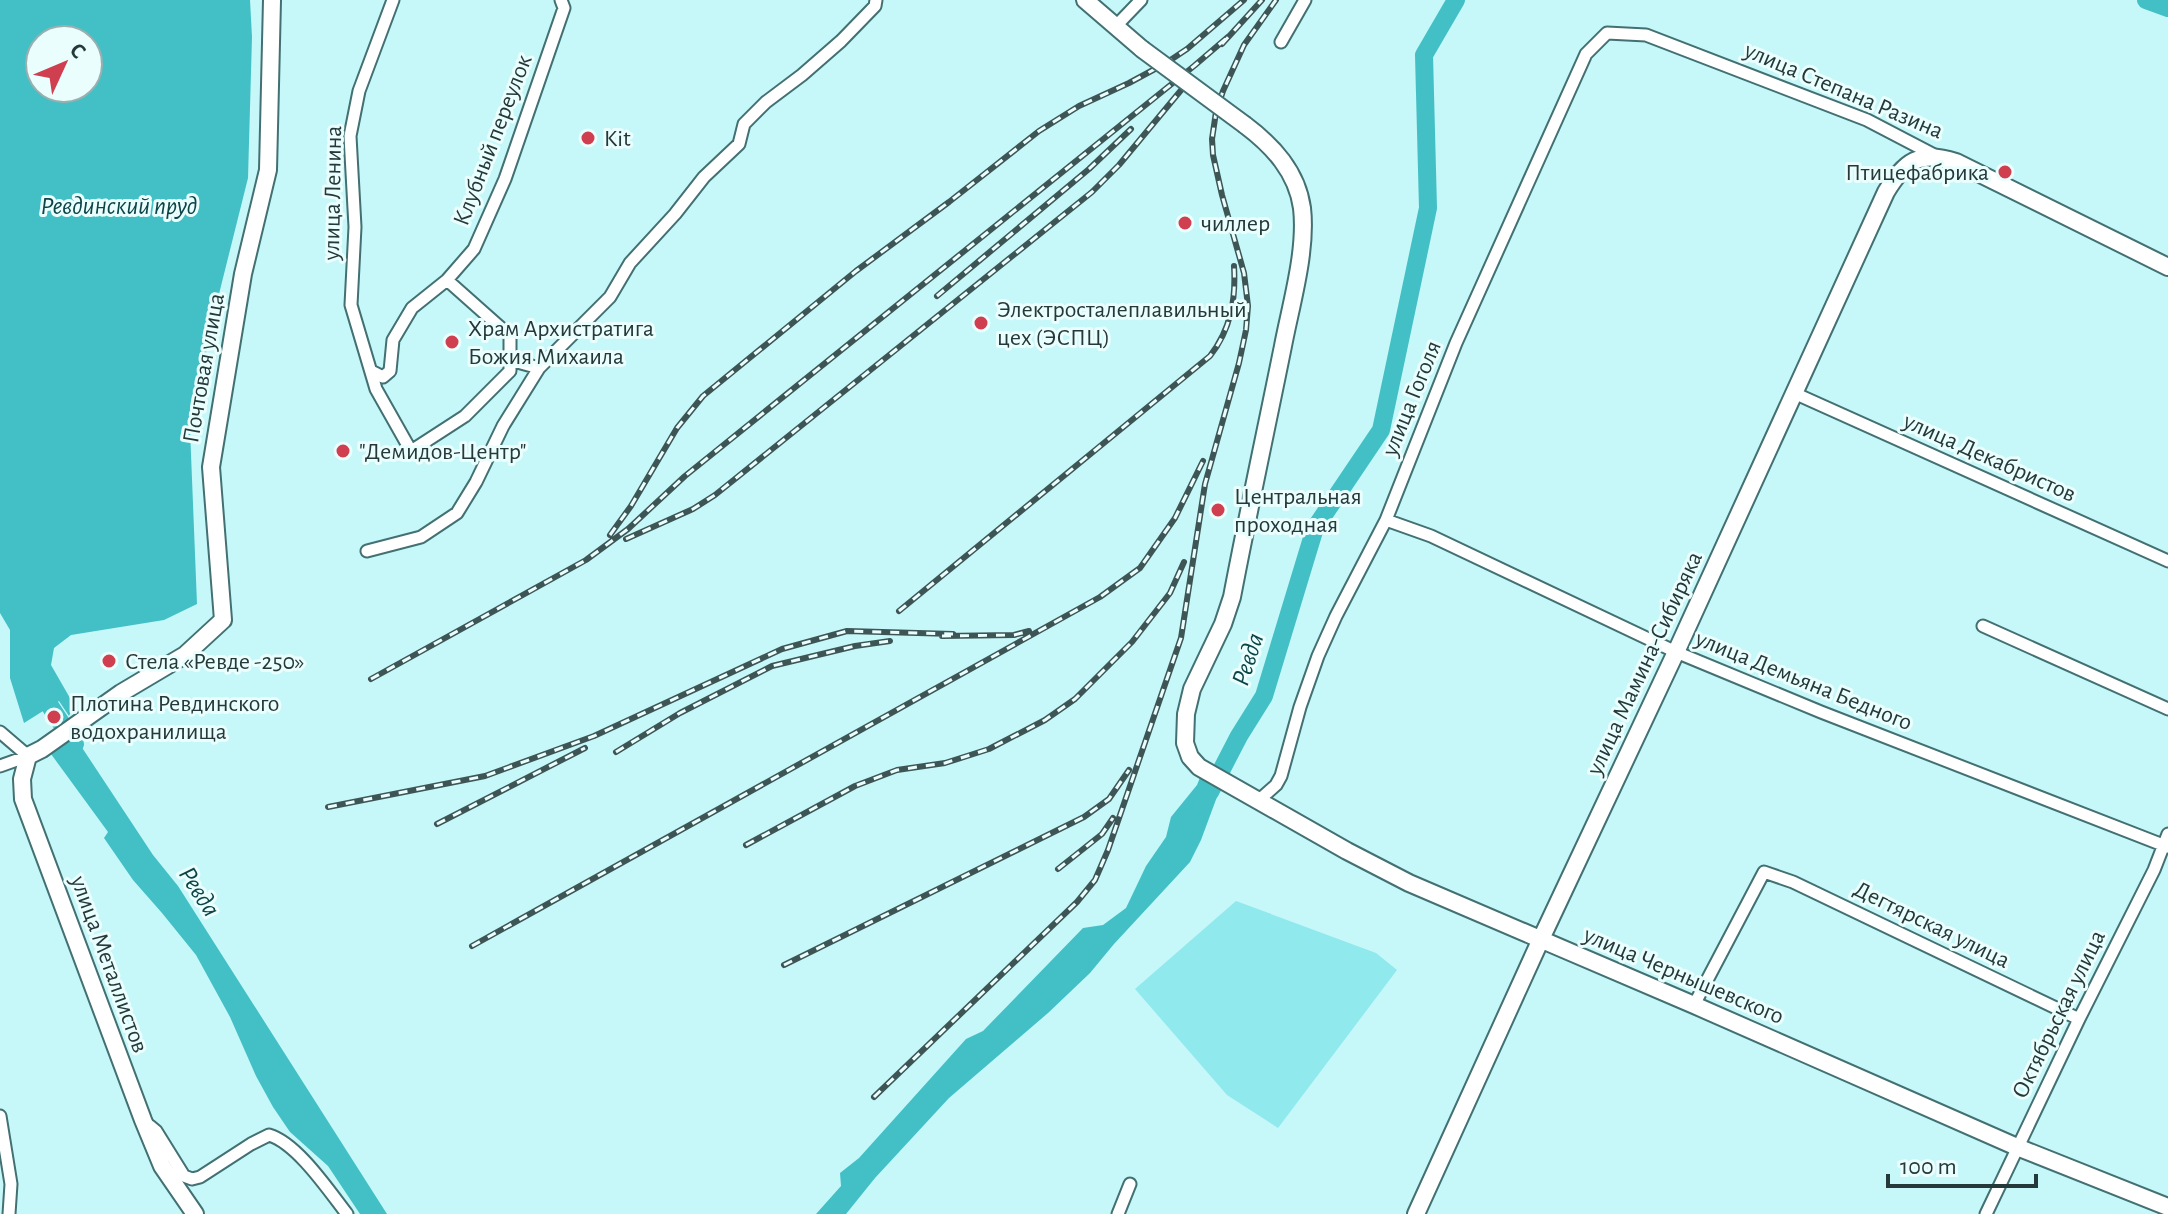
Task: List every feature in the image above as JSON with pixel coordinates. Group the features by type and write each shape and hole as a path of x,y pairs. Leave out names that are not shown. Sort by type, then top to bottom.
{"street":[{"name":"Почтовая улица","path":"35,753 121,693 185,655 223,620 211,467 243,274 268,170 272,0"},
{"name":"улица Ленина","path":"393,0 359,91 350,136 355,227 351,305 376,389 411,451 465,416 510,371 510,360"},
{"path":"367,551 421,537 457,513 503,426 539,368 610,297 630,263 704,177 739,144 744,124 766,102 841,41 875,6 876,0"},
{"path":"1085,0 1115,27 1141,0"},
{"path":"1281,42 1305,0"},
{"name":"Клубный переулок","path":"371,371 383,377 390,371 393,340 412,308 447,280 474,249 505,179 563,4"},
{"name":"улица Чернышевского","path":"1115,27 1245,125 1273,150 1295,182 1301,207 1302,237 1291,306 1232,597 1223,624 1192,689 1186,714 1185,743 1194,762 1347,851 1409,883 2017,1147 2168,1207"},
{"name":"улица Степана Разина","path":"1586,54 1607,33 1646,35 1867,120 1936,157 1969,167 2168,267"},
{"name":"улица Гоголя","path":"1252,797 1276,785 1281,776 1318,656 1386,520 1456,343 1586,54"},
{"name":"улица Мамина-Сибиряка","path":"1416,1214 1886,192 1897,174 1910,162 1918,158 1936,157"},
{"path":"447,280 510,336 510,360 539,368"},
{"name":"улица Декабристов","path":"1794,393 2168,561"},
{"name":"улица Демьяна Бедного","path":"1386,520 1423,532 1676,652 1832,717 2166,842"},
{"path":"1983,626 2168,709"},
{"path":"0,732 35,753"},
{"path":"0,766 35,753"},
{"name":"улица Металлистов","path":"35,753 22,779 23,799 162,1166 195,1214"},
{"name":"Октябрьская улица","path":"1986,1214 2166,842"},
{"name":"Дегтярская улица","path":"1694,1005 1764,872 1793,882 2079,1019"},
{"path":"0,1116 11,1184 9,1214"},
{"path":"143,1120 156,1131 184,1176 192,1179 269,1135 278,1137 307,1163 347,1214"},
{"path":"1118,1214 1130,1184"}],"shaded area":[{"path":"1236,901 1376,953 1397,970 1278,1128 1227,1095 1135,989"}],"water":[{"name":"Ревдинский пруд","path":"0,0 250,0 252,37 248,178 190,429 197,604 164,620 71,635 54,648 51,665 74,705 69,716 59,701 24,723 10,678 10,630 0,613"},
{"path":"75,737 153,855 178,886 387,1214 360,1214 328,1166 290,1132 273,1107 196,955 133,880 104,838 108,832 51,754"},
{"path":"1201,775 1221,786 1190,862 1090,973 949,1098 846,1214 816,1214 841,1186 840,1173 859,1158 966,1039 983,1031 1083,928 1103,925 1126,908 1146,866 1166,837 1171,817 1197,785"}],"waterway":[{"name":"Ревда","path":"1210,792 1264,696 1315,528 1381,430 1428,208 1424,55 1456,0"},
{"name":"Ревда","path":"2146,0 2168,8"},
{"name":"Ревда","path":"40,683 50,706 75,744"}],"railway":[{"path":"610,535 631,506 677,428 703,396 856,271 1039,131 1079,106 1166,63 1244,0"},
{"path":"1222,44 1262,0"},
{"path":"874,1097 1077,902 1095,880 1108,850 1181,638 1205,484 1246,330 1248,306 1244,273 1213,155 1216,112 1244,45 1276,0"},
{"path":"371,679 586,560 628,529 685,476 1229,36"},
{"path":"626,539 693,509 715,495 1092,192 1119,165 1187,83"},
{"path":"937,296 1089,169 1131,129"},
{"path":"899,611 1210,356 1223,335 1231,313 1234,266"},
{"path":"472,946 1100,597 1140,568 1175,518 1203,461"},
{"path":"746,845 855,786 897,770 945,763 989,749 1045,720 1075,699 1132,642 1170,593 1184,562"},
{"path":"328,807 485,776 594,736 782,649 847,631 953,634"},
{"path":"942,636 1014,635 1029,631"},
{"path":"616,752 680,713 772,666 890,641"},
{"path":"437,824 585,748"},
{"path":"784,965 1084,817 1109,799 1129,770"},
{"path":"1058,869 1102,834 1113,818"}],"place":[{"name":"Kit","path":"588,138"},
{"name":"Птицефабрика","path":"2005,172"},
{"name":"чиллер","path":"1185,223"},
{"name":"Электросталеплавильный цех (ЭСПЦ)","path":"981,323"},
{"name":"Храм Архистратига Божия Михаила","path":"452,342"},
{"name":"\"Демидов-Центр\"","path":"343,451"},
{"name":"Центральная проходная","path":"1218,510"},
{"name":"Стела «Ревде -250»","path":"109,661"},
{"name":"Плотина Ревдинского водохранилища","path":"54,717"}]}
